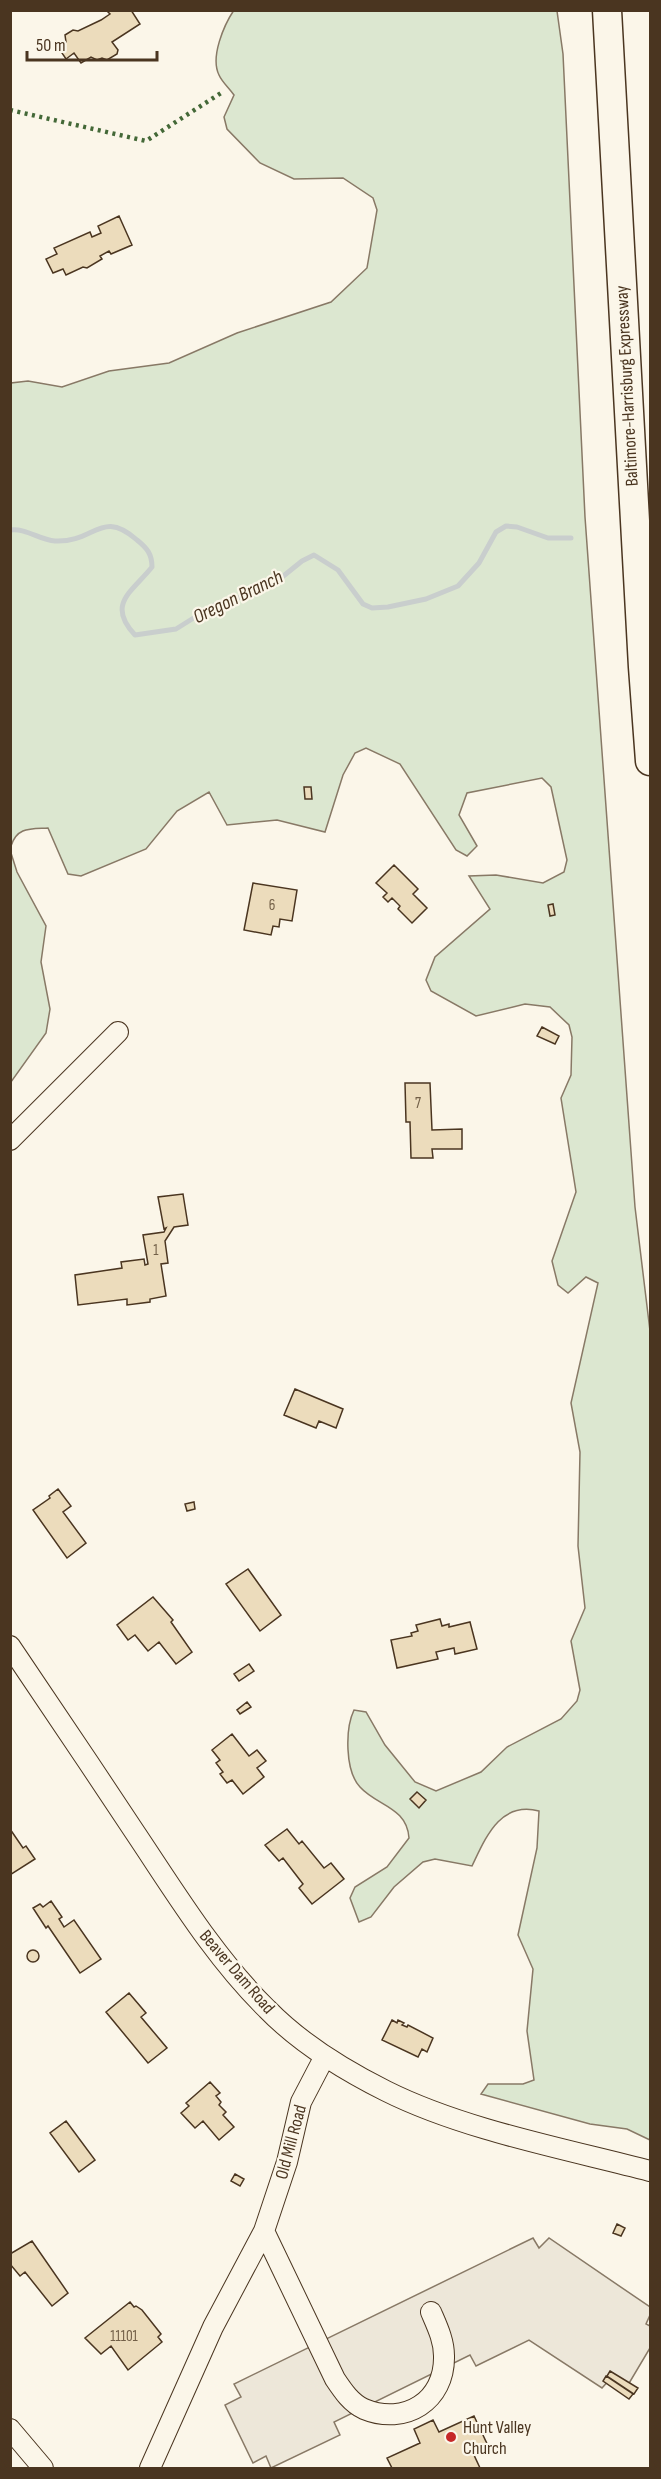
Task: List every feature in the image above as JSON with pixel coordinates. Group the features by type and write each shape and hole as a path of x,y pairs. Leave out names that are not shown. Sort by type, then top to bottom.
{"highway":[{"name":"Baltimore-Harrisburg Expressway","path":"607,10 643,667 651,761"}],"street":[{"path":"10,1140 118,1032"},
{"name":"Beaver Dam Road","path":"10,1646 200,1930 240,1981 267,2010 325,2056 386,2091 427,2109 514,2135 651,2171"},
{"name":"Old Mill Road","path":"150,2469 213,2327 264,2231 287,2162 301,2102 325,2056"},
{"path":"264,2231 336,2379 345,2394 363,2408 377,2413 408,2412 422,2406 433,2396 439,2386 444,2357 442,2340 431,2312"},
{"path":"10,2429 43,2469"}],"green space":[{"path":"234,10 557,11 563,54 585,517 635,1207 650,1331 650,2140 627,2129 590,2124 481,2094 488,2084 523,2084 534,2080 527,2031 533,1969 518,1935 537,1848 539,1811 525,1809 504,1816 489,1833 472,1866 435,1859 423,1862 394,1887 371,1917 359,1922 350,1898 355,1887 387,1867 409,1838 407,1828 397,1813 360,1787 351,1771 348,1738 354,1710 366,1712 385,1745 415,1782 436,1791 481,1772 507,1747 561,1719 577,1701 580,1690 571,1641 585,1608 578,1546 580,1452 571,1403 598,1283 586,1277 568,1293 558,1285 552,1261 576,1192 561,1098 571,1075 572,1037 569,1025 550,1007 525,1004 476,1016 431,991 426,980 435,957 490,909 469,876 496,875 543,883 564,872 567,860 551,787 542,778 467,793 459,815 477,846 467,856 456,850 400,764 366,748 355,753 343,775 325,832 277,820 227,825 209,792 177,811 146,849 81,876 68,874 48,828 25,830 17,835 11,846 11,383 28,381 62,387 109,371 169,363 237,333 331,302 367,268 377,210 373,198 343,178 294,179 260,163 227,129 224,117 234,95 219,75 216,59 222,32"},
{"path":"11,853 17,872 46,926 41,962 50,1009 46,1033 11,1082"}],"shaded area":[{"path":"533,2238 539,2248 549,2238 650,2307 650,2315 646,2324 650,2326 650,2348 628,2385 612,2377 602,2388 529,2340 476,2366 470,2355 334,2422 340,2435 271,2468 266,2456 253,2463 225,2405 241,2397 234,2384"}],"building":[{"path":"110,10 131,10 140,24 112,42 118,50 117,54 107,60 102,58 97,60 91,57 81,63 74,53 66,59 58,47 66,42 65,35 101,20 110,14 108,12"},
{"path":"119,216 132,245 111,254 109,251 100,256 102,259 87,268 83,267 66,275 63,269 53,273 46,259 57,254 54,248 90,232 92,237 101,233 98,226"},
{"path":"304,787 311,787 312,799 305,799"},
{"path":"394,865 418,889 413,894 427,908 412,923 398,909 400,906 392,898 388,902 383,897 387,893 376,883"},
{"path":"253,883 297,890 292,921 280,919 279,927 273,926 271,935 244,930"},
{"path":"553,904 555,915 550,916 548,905"},
{"path":"542,1027 559,1036 555,1044 537,1036"},
{"path":"405,1083 430,1083 432,1130 462,1129 462,1149 432,1149 433,1158 411,1158 410,1122 406,1122"},
{"path":"183,1194 188,1225 174,1227 165,1241 168,1263 161,1264 166,1296 150,1299 150,1302 127,1305 127,1299 78,1305 75,1275 122,1268 121,1262 144,1259 145,1265 148,1264 143,1235 164,1232 166,1228 164,1229 158,1197"},
{"path":"295,1389 343,1409 336,1428 319,1421 316,1428 284,1415"},
{"path":"58,1489 71,1506 63,1512 86,1543 67,1558 33,1510"},
{"path":"194,1502 195,1509 187,1511 185,1504"},
{"path":"248,1569 281,1615 260,1631 226,1584"},
{"path":"153,1597 173,1620 171,1622 192,1652 176,1664 159,1642 148,1651 135,1635 128,1640 117,1625"},
{"path":"440,1619 442,1626 449,1624 449,1627 470,1622 477,1649 455,1654 454,1648 436,1652 438,1659 397,1668 391,1640 412,1636 411,1633 418,1631 416,1625"},
{"path":"249,1664 254,1671 239,1681 234,1674"},
{"path":"247,1702 251,1707 240,1714 237,1710"},
{"path":"232,1734 249,1756 257,1750 266,1761 257,1768 264,1777 243,1794 232,1780 227,1783 220,1774 223,1772 216,1763 220,1760 212,1750"},
{"path":"417,1792 426,1800 419,1808 410,1799"},
{"path":"10,1829 23,1848 26,1846 35,1859 10,1875"},
{"path":"287,1829 299,1844 302,1841 324,1868 331,1863 344,1879 312,1904 299,1888 303,1884 283,1858 279,1861 265,1845"},
{"path":"51,1901 62,1917 59,1919 64,1927 74,1920 101,1959 80,1973 33,1908 40,1904 43,1907"},
{"path":"35,1950 39,1956 35,1962 31,1962 27,1954"},
{"path":"129,1993 146,2013 141,2017 167,2048 148,2063 106,2012"},
{"path":"392,2020 397,2023 398,2020 404,2023 402,2025 407,2027 408,2025 433,2038 427,2052 422,2049 418,2057 382,2040"},
{"path":"210,2082 220,2093 216,2096 221,2102 219,2105 226,2112 223,2115 234,2127 219,2140 203,2121 195,2128 181,2113 189,2106 186,2103"},
{"path":"66,2121 95,2160 79,2172 50,2133"},
{"path":"235,2174 244,2179 240,2186 231,2181"},
{"path":"617,2224 625,2228 621,2236 613,2233"},
{"path":"32,2241 68,2293 52,2306 25,2272 20,2276 10,2264 10,2254"},
{"path":"130,2302 134,2307 142,2310 161,2334 158,2337 162,2342 128,2370 111,2346 101,2354 85,2338"},
{"path":"610,2371 638,2388 634,2394 607,2376"},
{"path":"606,2376 633,2394 629,2399 603,2381"},
{"name":"Hunt Valley Church","path":"474,2416 489,2448 474,2455 480,2468 392,2468 387,2458 420,2443 414,2429 433,2420 439,2432"}],"waterway":[{"name":"Oregon Branch","path":"10,530 22,531 55,541 69,540 98,529 115,527 125,531 141,543 150,555 152,567 130,591 122,606 127,624 135,635 176,629 216,604 247,595 276,582 302,561 314,555 338,570 363,604 372,608 388,607 426,599 458,586 479,563 496,532 506,526 517,527 548,538 571,538"}],"hedge":[{"path":"10,110 146,141 221,93"}],"place":[{"name":"Hunt Valley Church","path":"451,2437"}]}
